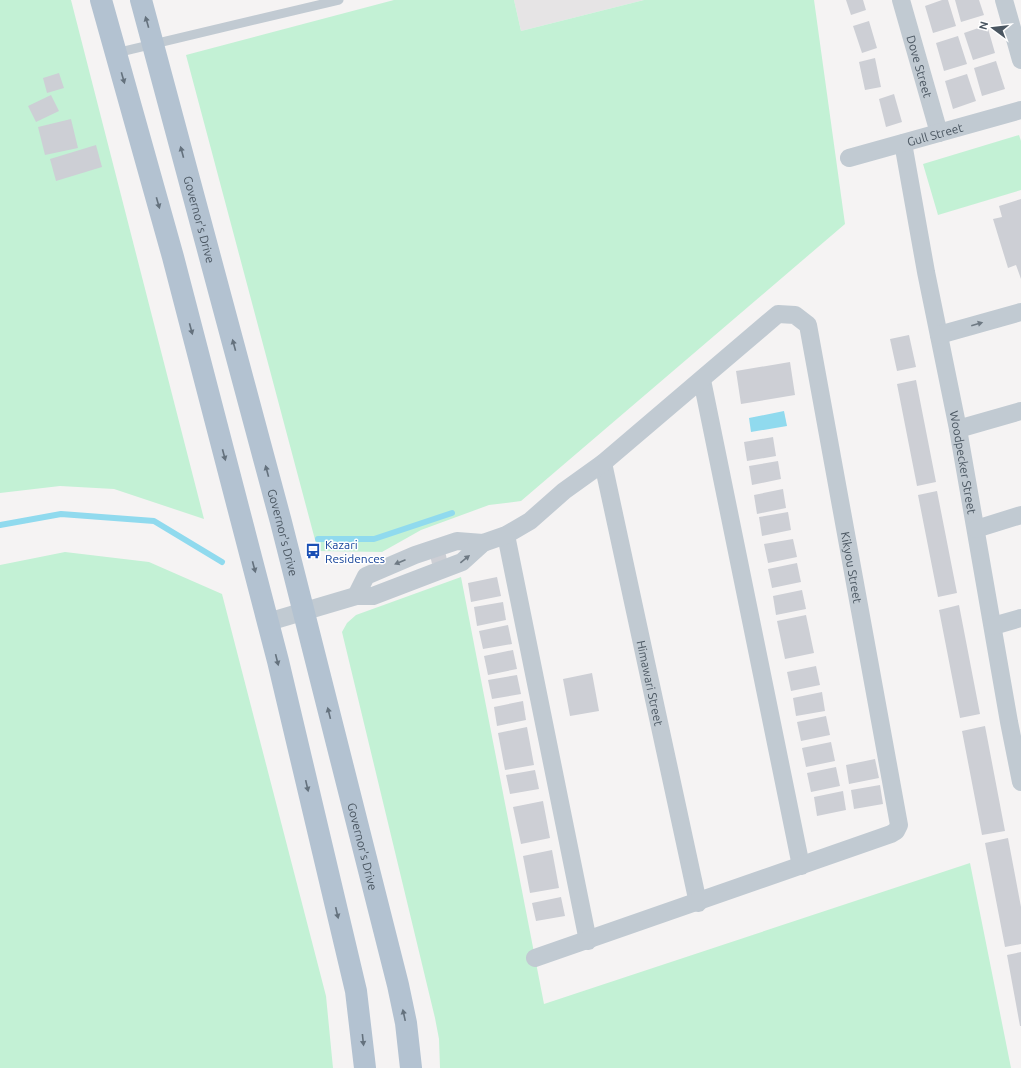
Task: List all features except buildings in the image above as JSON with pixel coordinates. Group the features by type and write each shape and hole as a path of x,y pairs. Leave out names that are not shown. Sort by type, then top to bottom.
{"main road":[{"path":"101,0 173,257 268,622 356,991 366,1068"},
{"name":"Governor's Drive","path":"141,0 154,44 303,612 398,985 406,1023 411,1068"}],"street":[{"name":"Dove Street","path":"901,0 940,133"},
{"path":"1004,0 1021,60"},
{"name":"Gull Street","path":"849,158 1021,110"},
{"name":"Woodpecker Street","path":"903,143 926,272 958,429 992,626 1015,720 1021,782"},
{"path":"939,335 1021,312"},
{"name":"Kikyou Street","path":"702,380 778,314 794,315 808,325 899,825 896,831 892,834 801,866"},
{"path":"268,622 356,596 373,596 462,562 483,543 506,535 530,521 564,491 603,463 702,380 801,866 588,941 535,958"},
{"path":"958,429 1021,411"},
{"name":"Himawari Street","path":"603,463 698,902"},
{"path":"976,529 1021,515"},
{"path":"506,535 588,941"},
{"path":"992,626 1021,618"}],"lane":[{"path":"116,53 339,0"}],"shaded area":[{"path":"514,0 644,0 521,31"}],"green space":[{"path":"0,0 71,0 204,519 114,489 60,486 0,493"},
{"path":"394,0 514,0 521,31 644,0 814,0 845,224 521,501 489,505 421,530 382,552 318,551 186,55"},
{"path":"1019,135 1021,141 1021,190 938,215 923,164"},
{"path":"65,552 149,562 222,594 326,996 333,1068 0,1068 0,565"},
{"path":"461,577 544,1004 970,863 1011,1068 440,1068 439,1039 435,1018 342,632 347,623 356,615"}],"water":[{"path":"784,411 787,426 751,432 749,418"}],"waterway":[{"path":"318,539 374,539 452,513"},
{"path":"0,525 61,514 154,521 222,562"}],"place":[{"name":"Kazari Residences","path":"313,551"}]}
